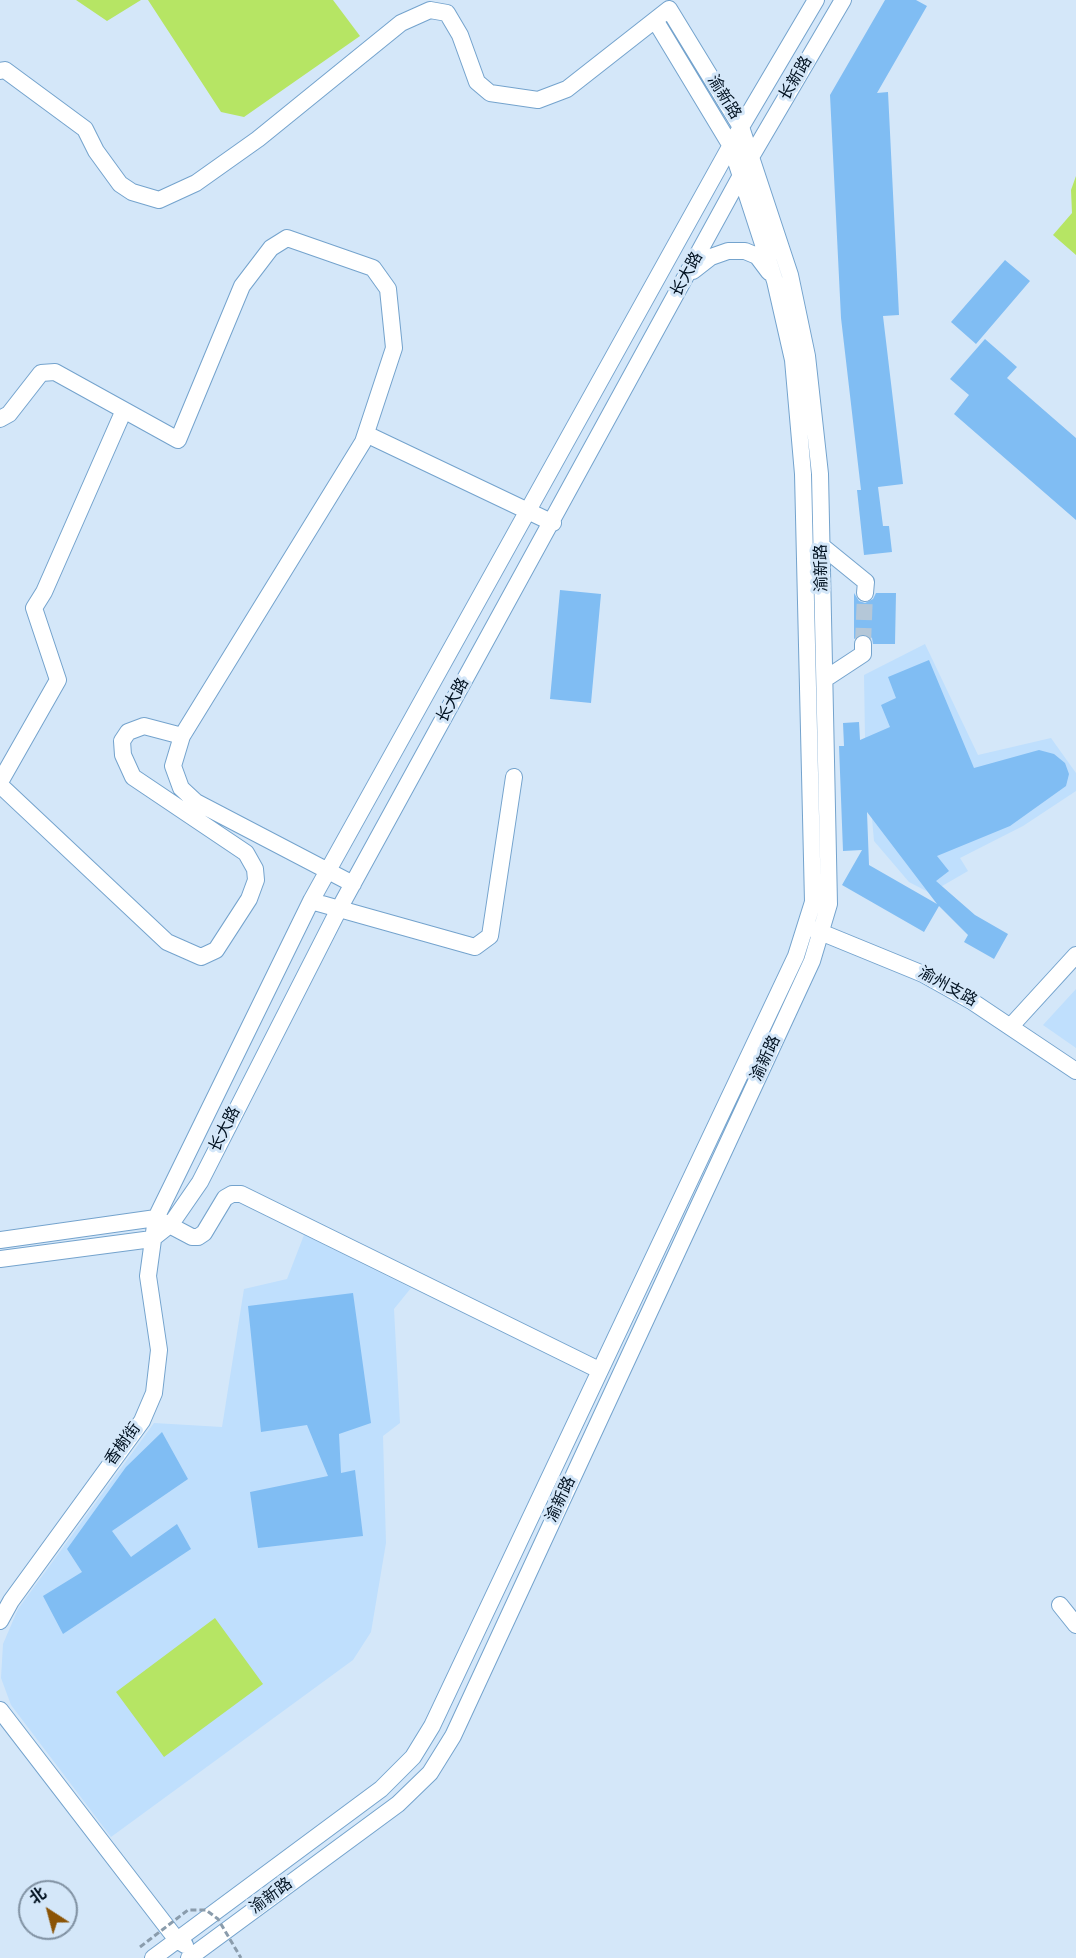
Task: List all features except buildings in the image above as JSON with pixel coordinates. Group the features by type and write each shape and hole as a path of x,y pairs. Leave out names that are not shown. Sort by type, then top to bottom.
{"street":[{"name":"长新路","path":"741,127 816,0"},
{"name":"长新路","path":"751,157 843,0"},
{"name":"渝新路","path":"153,1958 381,1789 413,1757 432,1726 791,967 813,902 803,474 792,360 775,281 731,146 655,20 669,9 741,127 801,319 820,474 823,547 829,904 823,933 453,1736 430,1773 398,1804 196,1956"},
{"path":"0,70 5,70 85,129 96,151 120,184 132,192 159,200 174,195 202,179 258,139 401,23 430,10 447,13 460,35 477,82 490,93 538,99 567,89 655,20"},
{"name":"长大路","path":"163,1221 311,901 741,127"},
{"name":"长大路","path":"163,1221 200,1182 339,909 553,523 751,157"},
{"path":"0,419 9,414 41,373 54,372 178,440 242,285 271,248 287,238 373,268 388,289 394,348 366,434 182,736 173,766 181,788 196,802 353,884"},
{"path":"687,275 711,257 728,251 745,251 757,256 775,281"},
{"path":"124,410 44,592 34,608 58,680 0,783 167,942 201,957 216,950 249,899 256,880 255,869 246,853 133,777 123,755 122,741 128,732 144,726 182,736"},
{"path":"366,434 553,523"},
{"path":"823,547 866,582 866,593"},
{"path":"825,679 863,654 863,644"},
{"path":"311,901 475,947 490,936 514,777"},
{"name":"渝州支路","path":"806,927 923,974 1011,1026 1076,1071"},
{"path":"1011,1026 1076,956"},
{"path":"0,1240 163,1221 192,1237 198,1237 204,1233 225,1198 232,1194 241,1194 599,1370"},
{"name":"香榭街","path":"0,1621 11,1601 142,1421 154,1393 159,1350 148,1276 152,1239 163,1221"},
{"path":"0,1259 152,1239"},
{"path":"1060,1605 1076,1625"},
{"path":"0,1710 177,1940 196,1956"},
{"path":"177,1940 180,1958"}],"path":[{"path":"140,1947 188,1910 206,1910 218,1919 241,1958"}],"shaded area":[{"path":"925,644 978,755 1051,738 1076,773 1076,791 1023,826 960,858 968,871 930,893 909,882 874,841 865,738 864,675"},
{"path":"1076,989 1076,1048 1043,1025"},
{"path":"304,1235 411,1288 394,1309 400,1423 383,1436 386,1543 371,1632 353,1660 111,1837 11,1705 1,1678 3,1644 18,1609 154,1423 222,1427 244,1289 287,1279"}],"green space":[{"path":"76,0 141,0 107,21"},
{"path":"148,0 333,0 360,36 244,117 221,112"},
{"path":"1076,176 1076,255 1053,235 1072,213 1071,190"},
{"path":"215,1618 263,1684 164,1757 116,1692"}],"tunnel":[{"path":"863,644 865,593"}]}
